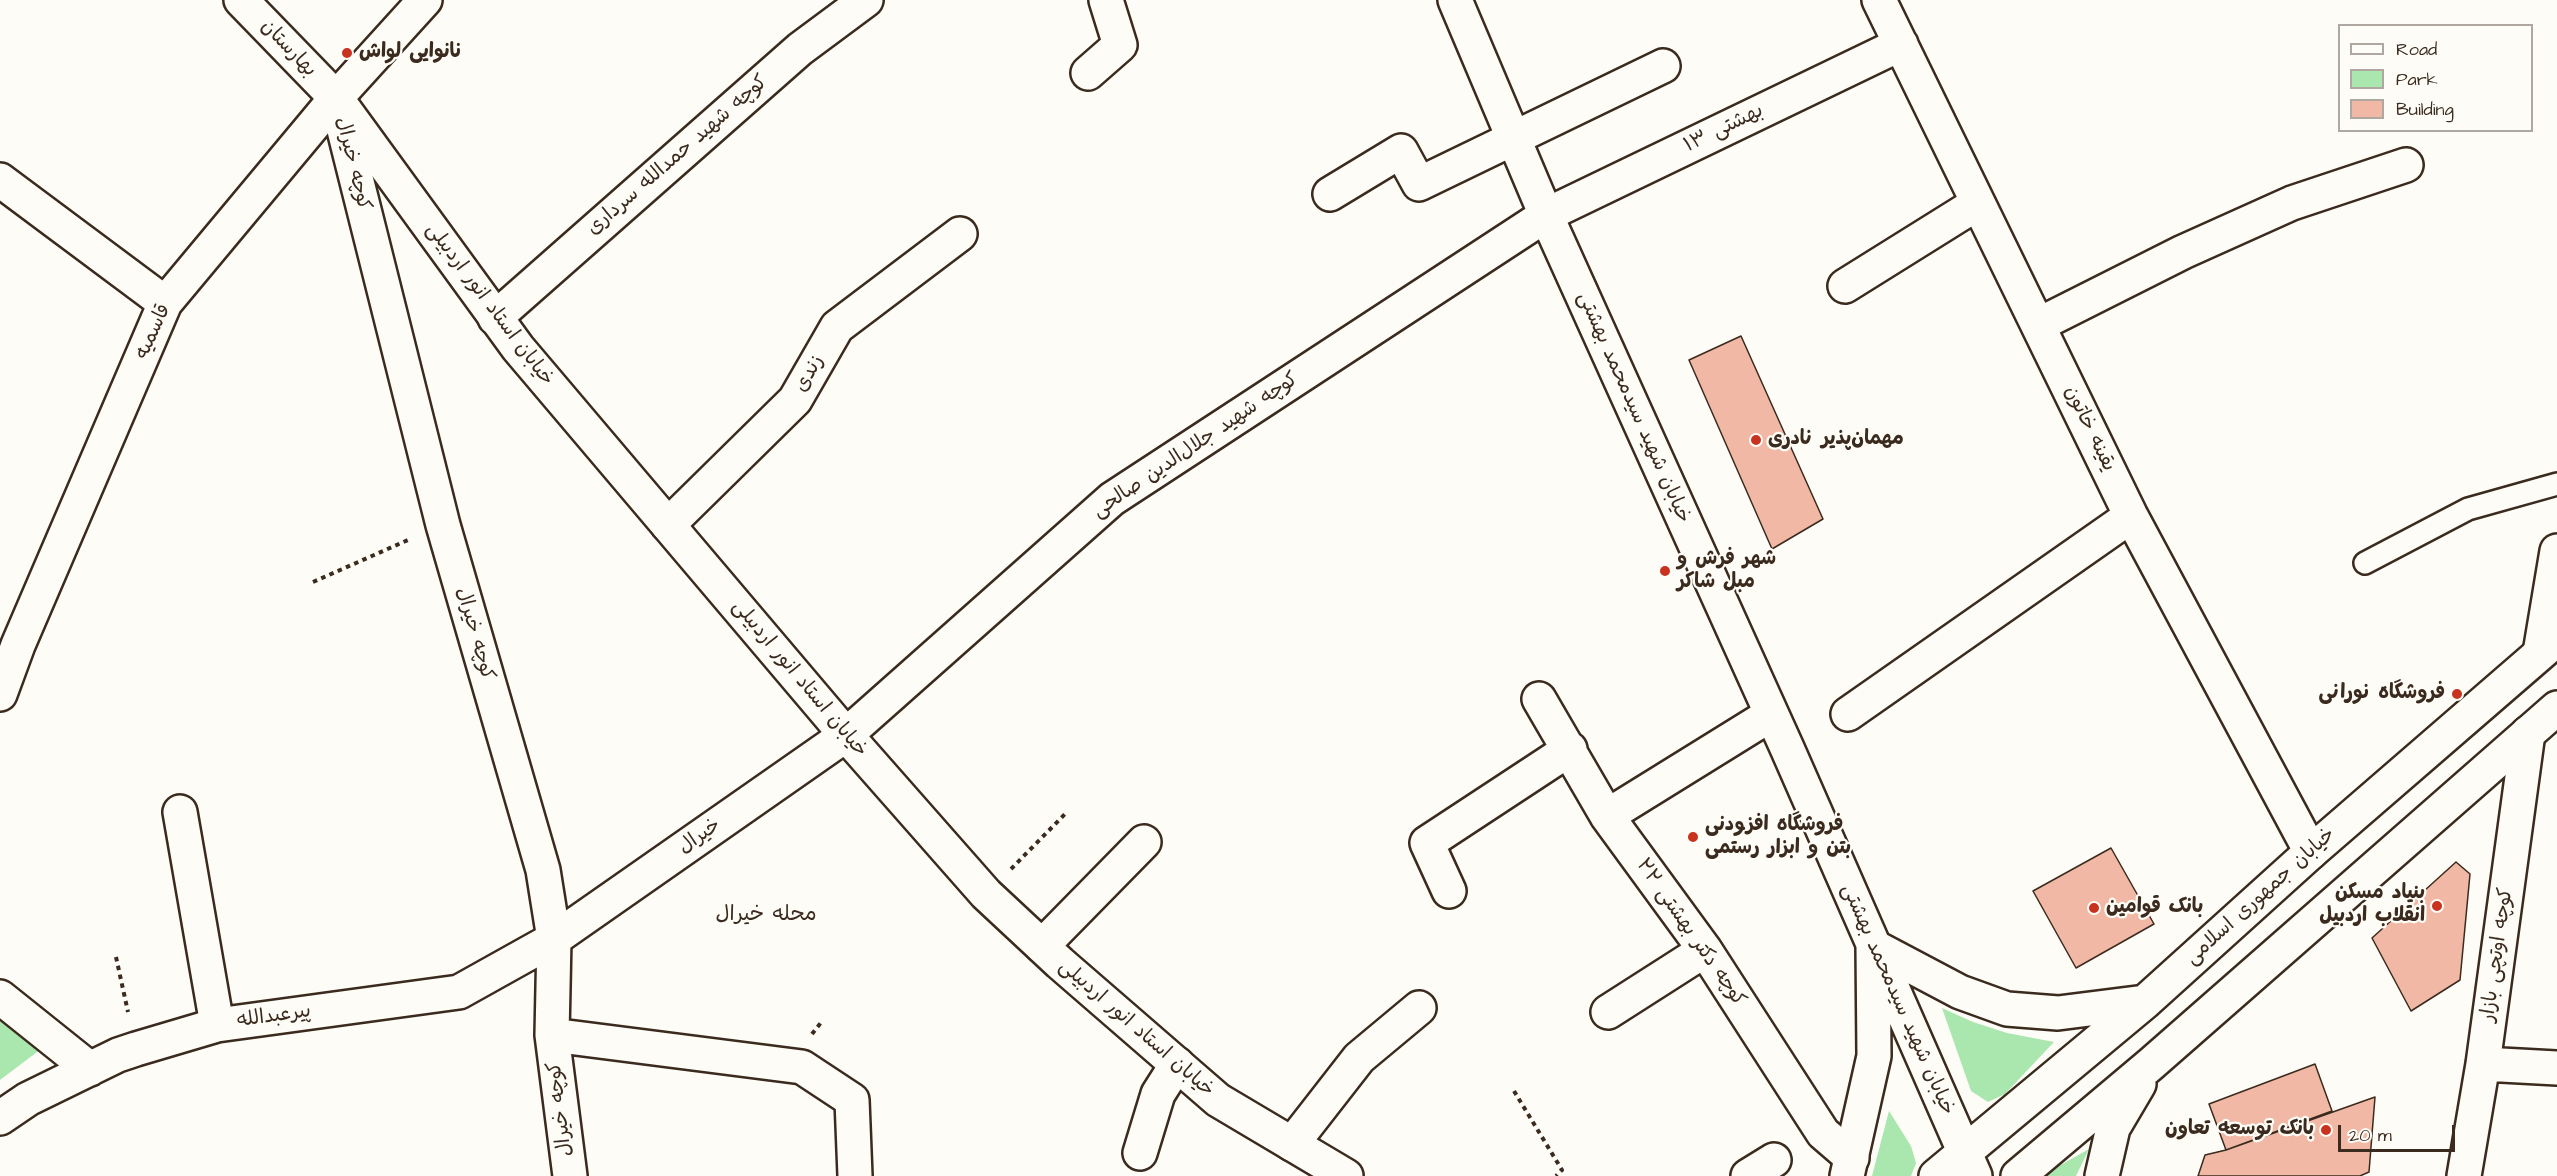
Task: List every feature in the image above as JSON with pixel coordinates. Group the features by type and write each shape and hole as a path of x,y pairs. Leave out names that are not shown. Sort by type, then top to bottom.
{"street":[{"name":"بهارستان","path":"241,0 336,98"},
{"name":"قاسمیه","path":"0,694 9,639 165,303 336,98 425,0"},
{"name":"کوچه شهید حمدالله سرداری","path":"495,318 800,49 866,0"},
{"path":"1088,73 1120,45 1106,0"},
{"name":"خیابان شهید سیدمحمد بهشتی","path":"1455,0 1546,215 1970,1165"},
{"name":"یقینه خاتون","path":"1879,0 2131,516 2311,852"},
{"name":"بهشتی ۱۳","path":"1546,215 1901,44"},
{"path":"1330,194 1401,151 1419,184 1663,66"},
{"name":"خیابان استاد انور اردبیلی","path":"336,98 495,318 846,735 986,894 1218,1100 1304,1159 1346,1176"},
{"name":"کوچه خیرال","path":"336,98 442,525 543,870 554,939 552,1035 570,1176"},
{"path":"2038,325 2183,252 2292,203 2406,165"},
{"path":"0,180 165,303"},
{"path":"1845,286 1978,203"},
{"name":"کوچه شهید جلال‌الدین صالحی","path":"846,735 1112,499 1546,215"},
{"name":"زندی","path":"668,525 795,400 837,327 960,234"},
{"path":"1848,714 2131,516"},
{"path":"2548,646 2557,551"},
{"name":"خیابان جمهوری اسلامی","path":"1936,1176 1970,1165 2311,852 2548,646"},
{"name":"کوچه دکتر بهشتی ۲۲","path":"1539,699 1607,816 1705,950 1823,1133 1849,1167"},
{"path":"2018,1176 2151,1064 2557,708"},
{"path":"1607,816 1770,715"},
{"name":"کوچه اوتچی بازار","path":"2464,1176 2483,1064 2528,733"},
{"name":"خیرال","path":"554,939 846,735"},
{"path":"1449,891 1427,843 1570,749"},
{"path":"180,813 217,1025"},
{"path":"1042,946 1144,842"},
{"name":"پیرعبدالله","path":"0,1118 28,1099 136,1049 217,1025 459,992 554,939"},
{"path":"1849,1167 1874,1056 1873,945 1960,992 2007,1009 2058,1013 2145,1002"},
{"path":"1608,1012 1705,950"},
{"path":"0,997 90,1069"},
{"path":"1304,1159 1359,1058 1419,1008"},
{"path":"552,1035 802,1067 852,1100 855,1176"},
{"path":"1140,1153 1158,1094 1177,1064"},
{"path":"2102,1176 2113,1128 2151,1064"},
{"path":"2483,1064 2557,1068"}],"lane":[{"path":"2365,563 2468,508 2557,484"}],"path":[{"path":"313,582 442,525"},
{"path":"986,894 1067,812"},
{"path":"116,957 136,1049"},
{"path":"1514,1091 1562,1170 1556,1176"}],"green space":[{"path":"1942,1008 1973,1022 2007,1033 2054,1042 2005,1094 1988,1102 1971,1091"},
{"path":"0,1015 41,1049 0,1080"},
{"path":"1889,1111 1911,1146 1916,1163 1911,1176 1872,1176"},
{"path":"2089,1149 2076,1176 2041,1176"}],"building":[{"name":"مهمان‌پذیر نادری","path":"1741,336 1823,519 1772,549 1689,360"},
{"name":"بانک قوامین","path":"2111,848 2154,924 2076,968 2033,891"},
{"name":"بنیاد مسکن انقلاب اردبیل","path":"2456,862 2470,874 2460,980 2411,1011 2372,938"},
{"path":"2315,1064 2332,1111 2226,1150 2209,1104"},
{"name":"بانک توسعه تعاون","path":"2375,1097 2369,1172 2360,1176 2198,1176 2205,1155 2226,1150"}],"place":[{"name":"نانوایی لواش","path":"347,53"},
{"name":"مهمان‌پذیر نادری","path":"1756,440"},
{"name":"شهر فرش و مبل شاکر","path":"1665,571"},
{"name":"فروشگاه نورانی","path":"2457,694"},
{"name":"فروشگاه افزودنی بتن و ابزار رستمی","path":"1693,837"},
{"name":"بنیاد مسکن انقلاب اردبیل","path":"2437,906"},
{"name":"بانک قوامین","path":"2094,908"},
{"name":"بانک توسعه تعاون","path":"2326,1130"}],"district":[{"name":"محله خیرال","path":"766,916"}]}
